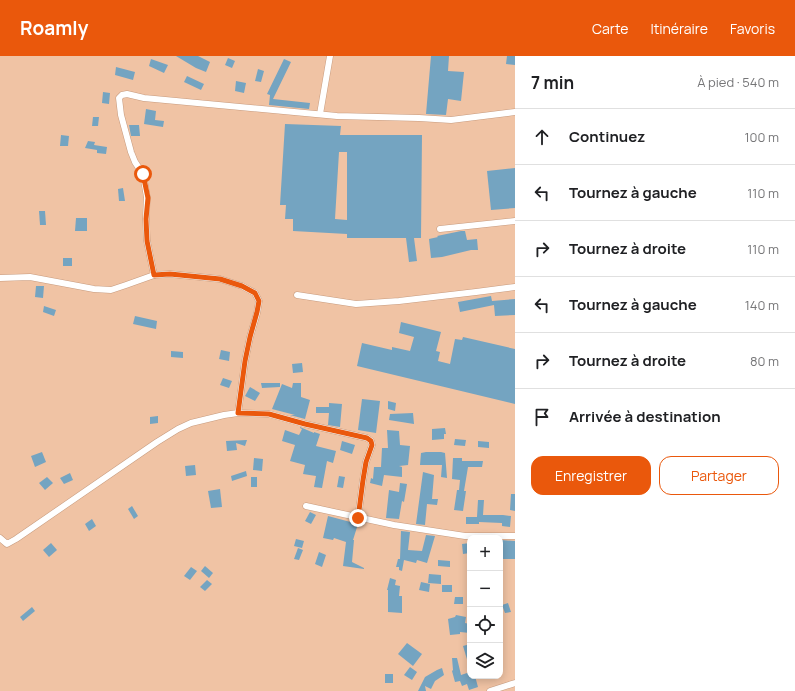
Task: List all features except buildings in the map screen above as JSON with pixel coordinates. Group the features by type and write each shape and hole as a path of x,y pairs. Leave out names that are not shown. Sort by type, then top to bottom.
{"street":[{"path":"320,114 330,56"},
{"path":"154,275 147,241 146,219 148,198 143,174 135,162 131,152 121,115 119,98 122,94 144,98 337,116 451,120 515,112"},
{"path":"440,229 515,220"},
{"path":"0,278 30,277 94,289 111,290 154,275 170,274 220,279 242,286 255,293 259,301 245,361 238,413"},
{"path":"297,295 356,304 399,301 515,286"},
{"path":"0,538 7,544 16,539 156,442 178,429 191,423 238,413 269,414 367,438 371,441 372,445 366,462 358,518"},
{"path":"306,506 394,525 465,536 515,536"},
{"path":"490,691 515,683"}],"route":[{"path":"143,174 148,198 146,219 147,241 154,275 170,274 220,279 242,286 255,293 259,301 245,361 238,413 269,414 367,438 371,441 372,445 366,462 358,518"}]}
